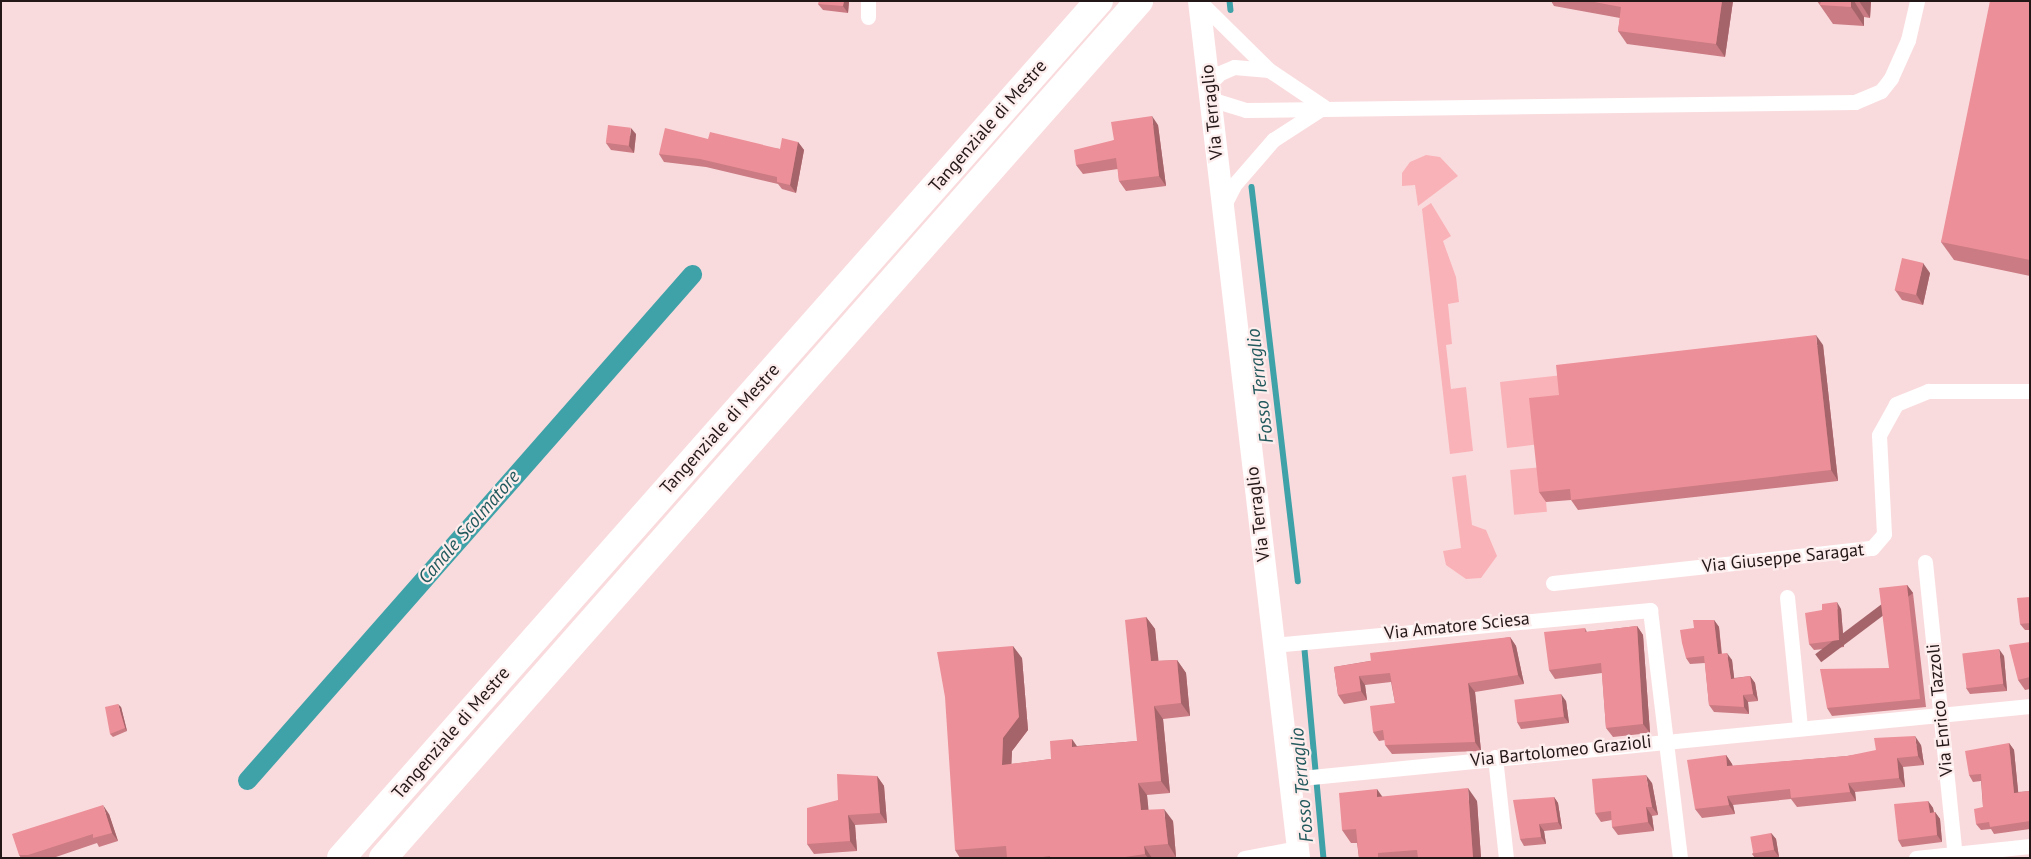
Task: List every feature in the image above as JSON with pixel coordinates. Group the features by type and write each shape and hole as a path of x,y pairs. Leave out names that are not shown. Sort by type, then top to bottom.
{"highway":[{"name":"Tangenziale di Mestre","path":"341,858 1099,1"},
{"name":"Tangenziale di Mestre","path":"383,858 1139,1"}],"main road":[{"name":"Via Terraglio","path":"1199,1 1273,644 1296,778 1298,853"}],"street":[{"path":"868,1 868,17"},
{"path":"1199,1 1269,70 1324,107"},
{"path":"1269,70 1234,67 1209,92 1245,110 1324,107 1855,102 1881,91 1890,78 1908,40 1917,1"},
{"path":"1222,208 1234,185 1273,140 1324,107"},
{"name":"Via Giuseppe Saragat","path":"1553,583 1872,548 1884,534 1879,435 1896,404 1928,391 2030,391"},
{"name":"Via Enrico Tazzoli","path":"1924,562 1954,856"},
{"path":"1787,597 1800,728"},
{"name":"Via Amatore Sciesa","path":"1273,644 1640,608 1653,614 1667,740"},
{"name":"Via Bartolomeo Grazioli","path":"1296,778 1667,740 2030,706"},
{"path":"1667,740 1680,858"},
{"path":"1495,757 1506,858"},
{"path":"1916,858 1954,856 2030,846"},
{"name":"Via Terraglio","path":"1244,858 1298,853"}],"shaded area":[{"path":"1426,155 1440,157 1458,176 1418,206 1415,185 1402,186 1402,173 1410,162"},
{"path":"1431,203 1451,236 1443,241 1456,277 1459,302 1448,304 1452,344 1446,345 1451,389 1466,387 1473,451 1450,454 1422,209"},
{"path":"1563,375 1566,405 1540,444 1507,448 1500,382"},
{"path":"1543,467 1547,512 1514,515 1510,470"},
{"path":"1466,475 1472,525 1486,530 1497,556 1481,578 1466,579 1446,565 1443,551 1461,548 1452,477"}],"building":[{"path":"819,1 844,1 843,6 818,4"},
{"path":"1589,1 1722,1 1716,44 1618,31 1621,7"},
{"path":"1821,1 1851,1 1851,7 1820,5"},
{"path":"1990,1 2030,1 2030,260 1941,242"},
{"path":"1152,116 1159,176 1119,181 1116,158 1076,165 1074,150 1114,140 1111,122"},
{"path":"608,125 631,128 629,146 606,143"},
{"path":"665,128 708,139 710,132 780,149 782,138 798,142 790,185 777,182 777,177 700,159 659,154"},
{"path":"1902,258 1923,263 1916,295 1895,290"},
{"path":"1816,335 1831,470 1571,500 1570,489 1539,492 1529,398 1559,395 1556,365"},
{"path":"1907,585 1920,699 1827,708 1820,669 1889,668 1879,588"},
{"path":"2030,597 2030,623 2020,624 2017,598"},
{"path":"1837,602 1839,640 1809,644 1805,613 1822,610 1822,604"},
{"path":"1146,617 1151,661 1177,660 1181,703 1154,706 1161,781 1138,783 1141,810 1164,809 1168,844 1144,846 1145,854 1119,858 1050,858 1050,856 1007,858 1006,846 955,850 945,697 937,652 1013,646 1019,717 1003,738 1002,765 1051,759 1050,741 1072,739 1072,747 1137,741 1125,620"},
{"path":"1693,620 1714,620 1718,654 1727,653 1731,679 1750,676 1753,694 1743,695 1744,707 1709,705 1704,656 1686,658 1682,643 1680,630 1694,628"},
{"path":"1637,626 1643,724 1606,728 1601,663 1549,670 1544,632 1585,628 1585,632"},
{"path":"1510,637 1518,675 1468,683 1475,742 1385,745 1383,730 1373,732 1370,706 1395,703 1390,673 1359,676 1361,691 1338,695 1334,667 1371,661 1370,653"},
{"path":"2030,642 2030,677 2018,680 2009,645"},
{"path":"1999,649 2003,684 1967,688 1962,654"},
{"path":"1561,694 1564,717 1517,723 1514,700"},
{"path":"118,704 125,728 110,734 105,707"},
{"path":"1915,736 1918,756 1897,758 1899,778 1848,783 1850,792 1791,798 1790,789 1727,796 1729,805 1695,809 1687,760 1726,755 1727,766 1847,756 1876,750 1874,738"},
{"path":"2009,743 2014,793 2030,791 2030,821 1990,827 1989,822 1976,824 1974,809 1983,807 1981,774 1969,775 1965,751"},
{"path":"837,774 877,776 880,813 848,815 850,841 807,844 807,808 838,800"},
{"path":"1646,775 1652,807 1646,807 1648,822 1612,827 1611,811 1595,813 1592,779"},
{"path":"1468,788 1473,858 1418,858 1417,850 1378,853 1378,858 1359,858 1356,829 1342,830 1339,793 1377,789 1377,797"},
{"path":"1554,797 1558,822 1539,824 1541,837 1520,839 1513,800"},
{"path":"1928,801 1930,813 1935,812 1937,835 1898,840 1894,804"},
{"path":"103,805 112,833 93,838 93,834 28,855 19,855 12,834"},
{"path":"1771,833 1774,850 1753,853 1750,837"}],"waterway":[{"name":"Fosso Terraglio","path":"1230,1 1231,10"},
{"name":"Fosso Terraglio","path":"1252,187 1298,581"},
{"name":"Canale Scolmatore","path":"247,780 692,274"},
{"name":"Fosso Terraglio","path":"1305,650 1324,858"}]}
